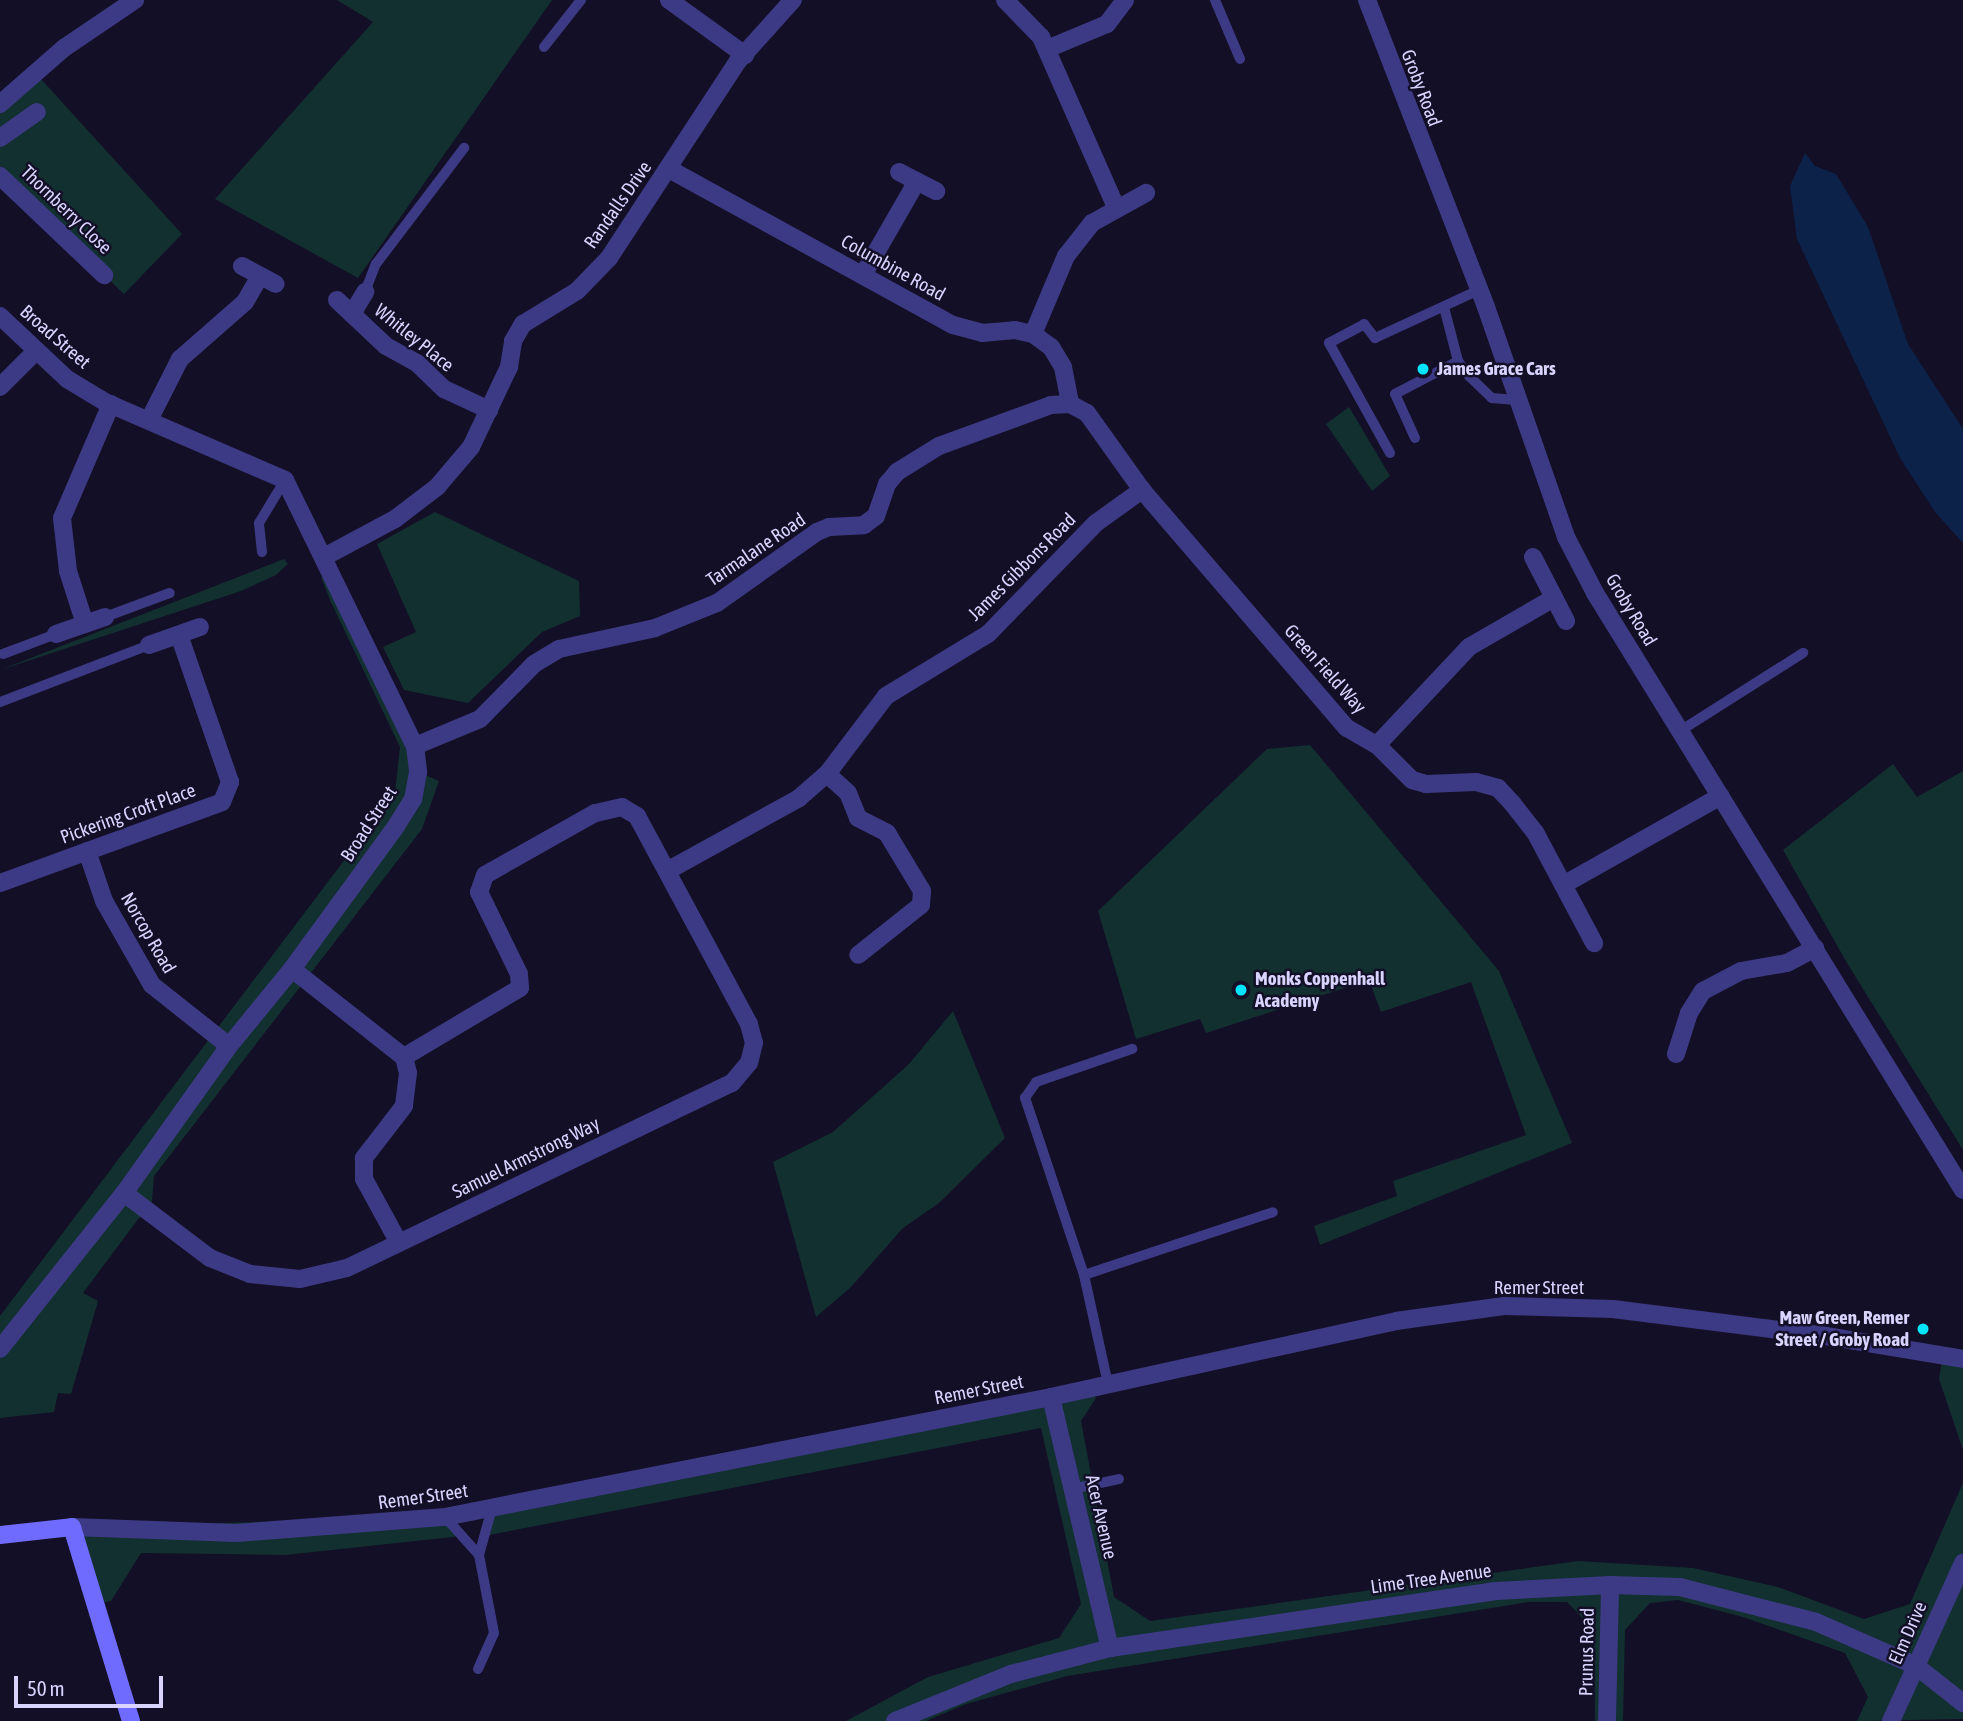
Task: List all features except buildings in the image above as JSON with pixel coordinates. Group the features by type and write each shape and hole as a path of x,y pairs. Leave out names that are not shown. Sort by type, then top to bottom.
{"main road":[{"name":"Remer Street","path":"0,1535 72,1527"},
{"path":"72,1527 131,1721"}],"street":[{"path":"0,104 64,48 135,0"},
{"path":"669,0 744,55"},
{"name":"Randalls Drive","path":"324,557 395,520 437,487 471,447 489,410 523,324 577,290 609,258 744,55 793,0"},
{"path":"1005,0 1041,37 1117,209"},
{"path":"1047,49 1107,24 1125,0"},
{"name":"Groby Road","path":"1367,0 1479,290 1566,537 1680,731 1963,1190"},
{"path":"0,138 37,111"},
{"name":"Columbine Road","path":"669,169 953,325 982,333 1015,330 1033,334"},
{"path":"899,172 936,191"},
{"name":"Thornberry Close","path":"0,176 104,275"},
{"path":"863,275 917,181"},
{"path":"1070,404 1063,367 1051,347 1033,334 1066,256 1091,223 1146,194"},
{"path":"149,421 180,359 268,280 242,266"},
{"name":"Whitley Place","path":"352,314 365,292"},
{"name":"Whitley Place","path":"337,300 386,346 418,364 444,389 489,410"},
{"name":"Broad Street","path":"0,316 35,352 67,379 111,404 285,480 415,746 418,772 414,799 292,969 229,1046 124,1194 0,1349"},
{"path":"0,387 35,352"},
{"path":"85,624 68,571 62,517 111,404"},
{"name":"Green Field Way","path":"1070,404 1087,413 1142,490 1347,728 1377,745 1412,780 1426,784 1476,782 1498,788 1535,832 1594,943"},
{"name":"Tarmalane Road","path":"415,746 480,719 534,664 559,649 655,628 717,603 817,532 829,527 864,525 876,516 887,484 897,472 939,446 1051,405 1070,404"},
{"name":"James Gibbons Road","path":"667,871 799,798 827,774 886,696 988,634 1096,523 1142,490"},
{"path":"1533,556 1566,621"},
{"path":"1377,745 1469,647 1554,598"},
{"path":"56,634 105,617"},
{"path":"149,645 200,627"},
{"name":"Pickering Croft Place","path":"0,883 222,802 229,792 230,782 179,635"},
{"path":"827,774 848,793 858,818 887,833 922,891 921,905 858,955"},
{"path":"1563,885 1721,796"},
{"name":"Samuel Armstrong Way","path":"124,1194 210,1258 250,1274 300,1279 347,1268 398,1241 732,1083 749,1063 754,1043 749,1024 637,816 622,807 595,813 485,875 479,892 519,974 520,988 404,1058"},
{"name":"Norcop Road","path":"87,851 104,901 152,985 229,1046"},
{"path":"1676,1054 1689,1013 1703,991 1741,971 1787,963 1815,948"},
{"path":"292,969 404,1058 408,1073 404,1106 364,1158 364,1179 398,1241"},
{"name":"Remer Street","path":"72,1527 236,1532 445,1517 1051,1397 1396,1321 1504,1306 1613,1309 1820,1335 1963,1359"},
{"name":"Acer Avenue","path":"1051,1397 1110,1648"},
{"name":"Elm Drive","path":"1891,1721 1963,1563"},
{"name":"Lime Tree Avenue","path":"895,1721 1011,1674 1110,1648 1496,1591 1610,1585 1680,1587 1804,1619 1916,1666 1963,1703"},
{"name":"Prunus Road","path":"1607,1721 1610,1585"}],"lane":[{"path":"544,47 580,0"},
{"path":"1215,0 1240,59"},
{"path":"365,292 376,264 464,148"},
{"path":"1390,453 1329,343 1364,324 1375,338 1479,290"},
{"path":"1444,307 1458,361 1492,398 1516,400"},
{"path":"1415,438 1395,394 1458,361"},
{"path":"262,552 259,523 285,480"},
{"path":"105,617 170,593"},
{"path":"3,654 56,634"},
{"path":"0,702 149,645"},
{"path":"1680,731 1802,653"},
{"path":"1108,1384 1084,1275 1026,1098 1036,1082 1132,1049"},
{"path":"1084,1275 1273,1212"},
{"path":"1072,1489 1119,1479"},
{"path":"478,1669 494,1633 479,1555 492,1508"},
{"path":"445,1517 479,1555"}],"green space":[{"path":"337,0 552,0 358,278 215,199 373,22"},
{"path":"41,79 182,234 124,294 0,176 0,110"},
{"path":"1349,407 1390,476 1372,491 1326,424"},
{"path":"435,512 579,581 580,616 542,632 468,703 404,690 383,647 416,632 377,544"},
{"path":"284,559 288,564 276,575 241,591 0,670"},
{"path":"332,574 418,772 439,781 422,829 154,1176 151,1214 139,1218 83,1293 98,1301 71,1394 58,1393 54,1412 0,1418 0,1316 395,793 400,747 321,577"},
{"path":"1310,745 1499,971 1572,1143 1320,1245 1314,1226 1397,1196 1393,1181 1526,1135 1471,982 1381,1012 1369,980 1206,1033 1200,1019 1136,1039 1098,911 1267,749"},
{"path":"1893,764 1917,797 1963,771 1963,1150 1847,963 1783,850"},
{"path":"953,1011 1005,1138 939,1203 903,1228 850,1288 816,1317 773,1162 833,1132 909,1064"},
{"path":"1943,1355 1963,1359 1963,1450 1939,1379"},
{"path":"1093,1388 1096,1398 1081,1421 1114,1597 1150,1621 1578,1561 1693,1568 1778,1587 1864,1619 1910,1604 1963,1483 1963,1719 1857,1721 1868,1697 1845,1653 1743,1617 1678,1600 1650,1603 1625,1630 1623,1721 1595,1721 1594,1630 1567,1602 1529,1602 1067,1676 966,1704 926,1721 846,1721 928,1677 1059,1638 1081,1604 1041,1428 484,1536 492,1508"},
{"path":"445,1517 462,1536 285,1555 141,1553 111,1601 93,1604 72,1527"}],"water":[{"path":"1805,153 1815,166 1836,174 1868,227 1908,344 1963,429 1963,543 1935,512 1900,458 1797,239 1790,186"}],"place":[{"name":"James Grace Cars","path":"1423,369"},
{"name":"Monks Coppenhall Academy","path":"1241,990"},
{"name":"Maw Green, Remer Street / Groby Road","path":"1923,1329"}]}
